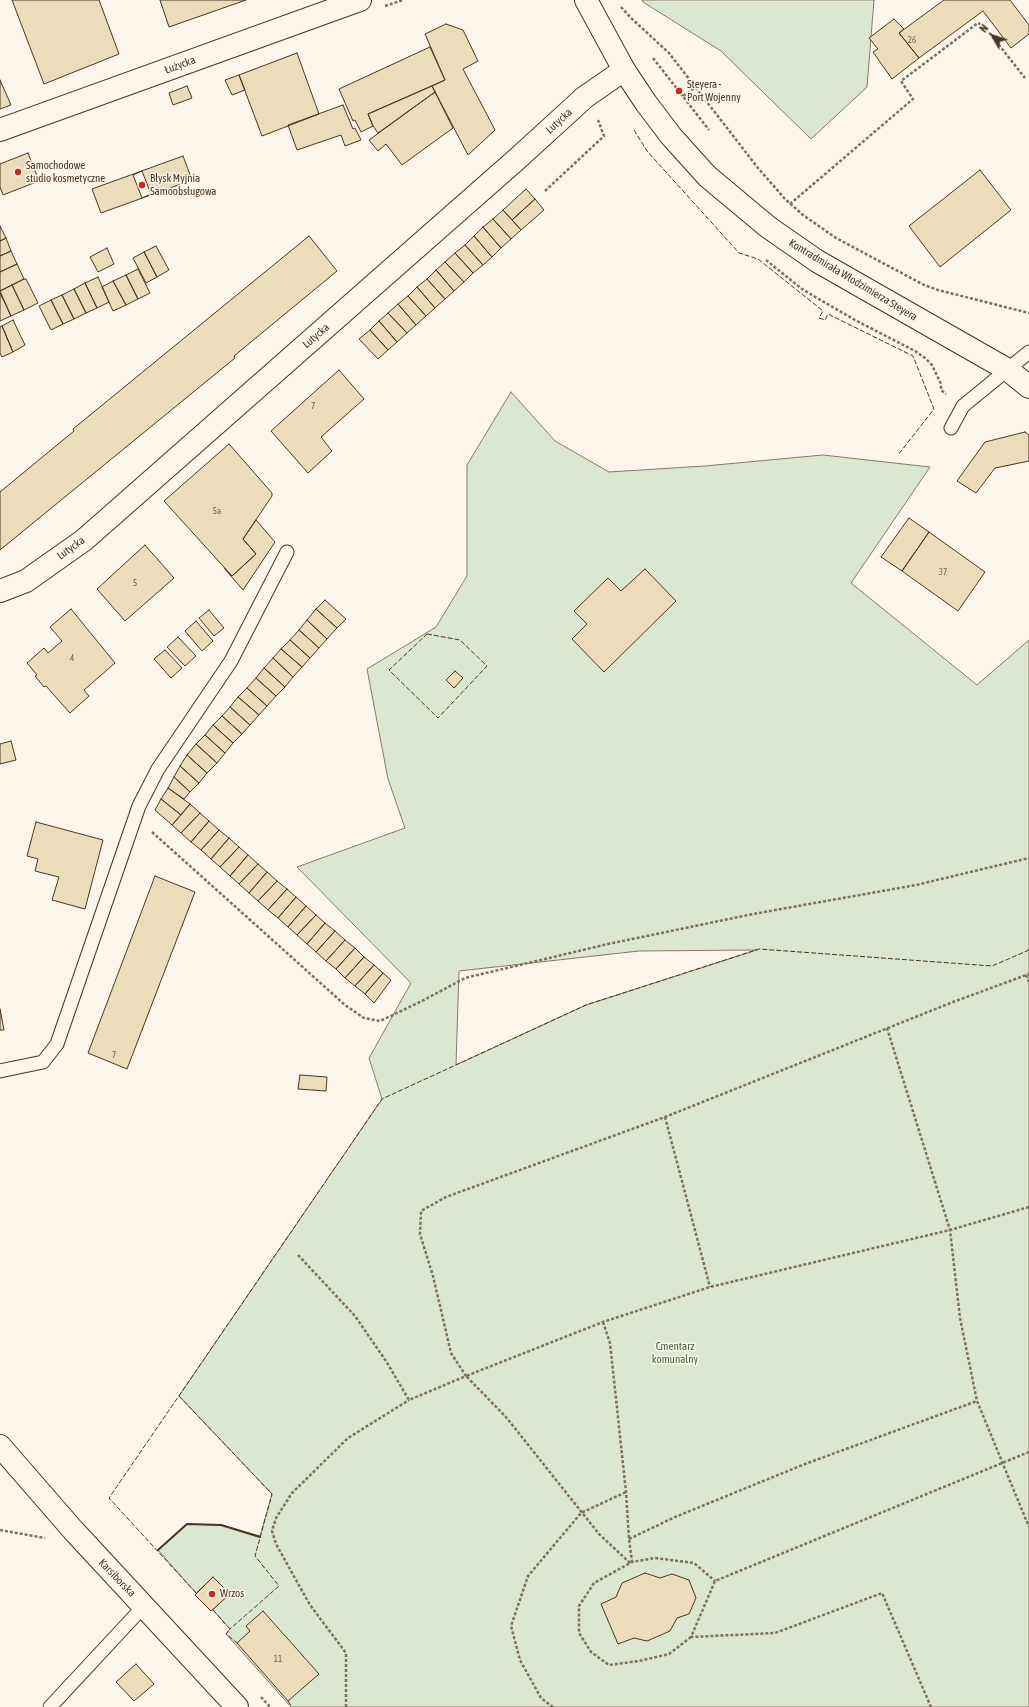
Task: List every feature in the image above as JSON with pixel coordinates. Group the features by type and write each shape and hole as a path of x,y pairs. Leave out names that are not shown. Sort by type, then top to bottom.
{"street":[{"name":"Łużycka","path":"0,130 360,0"},
{"name":"Kontradmirała Włodzimierza Steyera","path":"586,0 624,70 646,103 671,136 707,176 762,222 817,261 1008,370 1029,388"},
{"name":"Lutycka","path":"0,591 26,581 84,540 517,159 585,96 624,70"},
{"name":"Kontradmirała Włodzimierza Steyera","path":"1008,370 1029,376"},
{"name":"Karsiborska","path":"0,1446 72,1530 237,1707"}],"lane":[{"path":"950,428 962,406 1029,352"},
{"path":"0,1071 43,1062 57,1044 139,806 158,769 231,661 287,552"},
{"path":"50,1707 144,1606"}],"path":[{"path":"618,3 630,18 669,53 758,168 790,204 802,215 836,238 924,285 938,290 1029,313"},
{"path":"790,204 913,98 901,81 978,23 984,26 1024,78"},
{"path":"653,58 709,130"},
{"path":"683,96 696,87"},
{"path":"545,191 604,136 595,114"},
{"path":"133,825 150,829 345,1005 364,1018 380,1021 465,978 608,944 753,914 916,885 1029,858"},
{"path":"631,1563 599,1534 506,1417 466,1376 451,1354 433,1276 420,1234 422,1211 446,1197 665,1117 952,1002 1028,975 1029,982"},
{"path":"887,1028 950,1230 960,1318 977,1401 1029,1527"},
{"path":"665,1117 710,1287"},
{"path":"346,1707 346,1653 310,1605 276,1544 272,1531 276,1518 292,1493 348,1438 409,1400 603,1322 710,1287 950,1230 1029,1207"},
{"path":"298,1255 355,1316 386,1361 409,1400"},
{"path":"603,1322 610,1343 626,1492 631,1563"},
{"path":"629,1539 675,1518 806,1464 977,1401"},
{"path":"715,1581 694,1563 655,1558 631,1563 594,1583 579,1606 579,1634 591,1652 609,1665 639,1661 669,1654 691,1637 715,1581 1029,1452"},
{"path":"553,1707 541,1698 520,1660 511,1626 528,1576 581,1513 626,1492"},
{"path":"691,1637 775,1633 882,1593 932,1707"}],"green space":[{"path":"642,0 874,0 867,87 811,139 721,51"},
{"name":"Cmentarz komunalny","path":"511,392 555,441 609,472 705,466 823,455 930,467 851,583 977,685 1029,640 1029,1707 291,1707 226,1634 230,1629 213,1610 229,1593 213,1577 196,1593 158,1550 187,1524 221,1525 260,1536 272,1494 179,1396 382,1099 369,1058 411,983 297,867 405,828 388,779 367,669 436,627 467,576 467,465","holes":["757,950 586,1005 456,1065 459,971 639,951"]}],"building":[{"path":"12,0 99,0 119,54 44,84"},
{"path":"160,0 246,0 169,27"},
{"path":"944,0 1010,0 1029,25 1029,34 1011,48 983,11 919,58 899,33"},
{"path":"894,19 904,29 899,33 919,58 892,79 873,52 878,49 869,38"},
{"path":"446,24 463,30 478,61 463,69 495,130 468,155 432,86 445,80 425,34"},
{"path":"430,47 445,80 368,114 373,126 361,132 355,120 353,121 339,89"},
{"path":"297,53 319,114 262,136 239,75"},
{"path":"239,75 245,90 232,95 225,80"},
{"path":"0,80 11,105 0,109"},
{"path":"187,86 192,98 173,105 169,93"},
{"path":"432,86 435,92 378,133 368,114"},
{"path":"435,92 453,128 402,165 386,144 378,151 369,140"},
{"path":"343,105 353,129 355,128 361,140 345,146 341,135 297,150 288,125"},
{"name":"Samochodowe studio kosmetyczne","path":"28,153 39,181 3,195 0,187 0,164"},
{"path":"183,156 192,180 101,213 92,189"},
{"path":"980,170 1011,210 940,267 909,226"},
{"name":"Błysk Myjnia Samoobsługowa","path":"142,171 151,194 142,198 133,175"},
{"path":"526,189 535,199 512,220 503,210"},
{"path":"535,199 544,210 521,230 512,220"},
{"path":"503,210 521,230 511,239 493,219"},
{"path":"493,219 511,239 501,248 483,227"},
{"path":"0,226 6,238 0,241"},
{"path":"483,227 501,248 492,257 474,236"},
{"path":"309,236 337,271 234,356 235,358 0,550 0,492 74,431 73,429"},
{"path":"474,236 492,257 483,265 465,245"},
{"path":"6,238 11,251 0,256 0,241"},
{"path":"465,245 483,265 473,273 455,253"},
{"path":"156,246 169,270 157,277 144,252"},
{"path":"107,248 114,264 98,272 90,257"},
{"path":"11,251 17,264 0,272 0,256"},
{"path":"144,252 157,277 146,283 133,258"},
{"path":"455,253 473,273 464,282 445,262"},
{"path":"445,262 464,282 454,291 436,270"},
{"path":"17,264 24,279 0,291 0,272"},
{"path":"138,269 150,293 138,299 126,275"},
{"path":"436,270 454,291 445,299 427,279"},
{"path":"126,275 138,299 126,305 113,281"},
{"path":"98,277 109,302 97,308 85,283"},
{"path":"26,279 38,303 24,310 12,285"},
{"path":"427,279 445,299 435,308 417,287"},
{"path":"113,281 126,305 113,311 102,287"},
{"path":"85,283 97,308 86,313 74,289"},
{"path":"12,285 24,310 11,316 0,291"},
{"path":"417,287 435,308 426,316 408,296"},
{"path":"74,289 86,313 74,319 62,295"},
{"path":"0,293 11,316 0,321"},
{"path":"62,295 74,319 63,324 51,300"},
{"path":"408,296 426,316 416,325 398,304"},
{"path":"51,300 63,324 51,330 39,306"},
{"path":"398,304 416,325 407,333 388,313"},
{"path":"388,313 407,333 397,342 379,321"},
{"path":"13,320 25,345 13,352 2,326"},
{"path":"379,321 397,342 388,350 370,330"},
{"path":"2,326 13,352 2,357 0,353 0,327"},
{"path":"370,330 388,350 378,359 359,339"},
{"path":"339,370 364,399 321,437 332,451 308,473 271,431"},
{"path":"1025,432 1029,435 1029,461 995,468 976,493 957,481 985,442"},
{"path":"229,444 272,493 272,496 243,539 256,554 232,576 164,501"},
{"path":"909,518 929,532 902,571 881,557"},
{"path":"256,520 275,542 243,590 224,568 232,576 256,554 243,539"},
{"path":"929,532 985,572 958,611 902,571"},
{"path":"145,545 174,578 125,621 97,589"},
{"path":"645,569 676,601 604,672 572,639 587,624 574,611 608,578 621,591"},
{"path":"325,600 346,619 337,628 316,609"},
{"path":"71,609 115,663 84,690 89,696 70,713 46,686 44,687 35,676 37,675 27,663 44,648 48,653 62,641 50,627"},
{"path":"316,609 337,628 327,639 307,620"},
{"path":"209,610 224,628 214,636 199,618"},
{"path":"307,620 327,639 319,648 299,630"},
{"path":"196,621 213,641 202,651 185,631"},
{"path":"299,630 319,648 310,658 290,640"},
{"path":"178,637 196,656 185,666 167,647"},
{"path":"290,640 310,658 302,667 281,649"},
{"path":"281,649 302,667 293,677 273,658"},
{"path":"165,650 182,668 171,678 154,659"},
{"path":"273,658 293,677 285,687 264,668"},
{"path":"264,668 285,687 276,696 256,678"},
{"path":"455,671 463,678 454,688 446,680"},
{"path":"256,678 276,696 267,706 247,688"},
{"path":"247,688 267,706 259,715 238,697"},
{"path":"238,697 259,715 250,725 230,707"},
{"path":"230,707 250,725 242,734 222,716"},
{"path":"222,716 242,734 233,743 213,725"},
{"path":"213,725 233,743 225,753 205,735"},
{"path":"205,735 225,753 217,763 196,744"},
{"path":"11,741 16,760 0,764 0,744"},
{"path":"196,744 217,763 207,773 187,755"},
{"path":"187,755 207,773 199,783 180,766"},
{"path":"180,766 199,783 190,792 174,777"},
{"path":"174,777 190,792 184,799 168,788"},
{"path":"168,788 190,804 181,815 161,799"},
{"path":"161,799 181,815 172,825 155,810"},
{"path":"190,804 200,813 181,833 172,825"},
{"path":"200,813 209,821 191,842 181,833"},
{"path":"209,821 219,830 201,850 191,842"},
{"path":"36,822 103,840 85,909 52,900 59,877 35,871 38,859 27,856"},
{"path":"219,830 229,838 211,859 201,850"},
{"path":"229,838 239,847 220,867 211,859"},
{"path":"239,847 248,855 230,876 220,867"},
{"path":"248,855 258,864 239,884 230,876"},
{"path":"258,864 267,872 249,893 239,884"},
{"path":"267,872 277,881 258,901 249,893"},
{"path":"155,876 195,892 127,1069 88,1053"},
{"path":"277,881 287,889 268,910 258,901"},
{"path":"287,889 296,897 278,918 268,910"},
{"path":"296,897 306,906 288,927 278,918"},
{"path":"306,906 316,915 297,935 288,927"},
{"path":"316,915 325,923 307,944 297,935"},
{"path":"325,923 335,931 316,952 307,944"},
{"path":"335,931 345,940 326,961 316,952"},
{"path":"345,940 355,948 336,969 326,961"},
{"path":"355,948 364,957 345,978 336,969"},
{"path":"364,957 374,965 355,986 345,978"},
{"path":"374,965 383,973 365,994 355,986"},
{"path":"383,973 391,980 374,1003 365,994"},
{"path":"0,1009 4,1030 0,1030"},
{"path":"300,1075 327,1077 326,1091 298,1089"},
{"path":"645,1573 660,1578 672,1574 689,1580 696,1598 689,1614 677,1618 670,1631 647,1641 634,1638 618,1644 601,1604 616,1597 622,1583"},
{"name":"Wrzos","path":"213,1577 230,1594 211,1611 195,1595"},
{"path":"263,1611 319,1674 288,1701 237,1643 250,1631 246,1626"},
{"path":"136,1664 154,1684 134,1701 116,1682"}],"fence":[{"path":"634,130 647,151 739,253 758,259 823,311 819,318 825,320 828,314 913,356 934,409 898,455"},
{"path":"427,634 460,640 487,666 438,718 389,670 427,634"},
{"path":"196,1593 109,1498 382,1099 586,1005 759,949 992,966 1029,950"},
{"path":"179,1396 272,1494 255,1556 279,1586 230,1629"},
{"path":"213,1610 230,1629 226,1634 237,1643"},
{"path":"288,1701 292,1707"}],"wall":[{"path":"158,1550 187,1524 221,1525 260,1537"}],"place":[{"name":"Steyera - Port Wojenny","path":"679,91"},
{"name":"Samochodowe studio kosmetyczne","path":"18,172"},
{"name":"Błysk Myjnia Samoobsługowa","path":"142,185"},
{"name":"Wrzos","path":"212,1594"}]}
